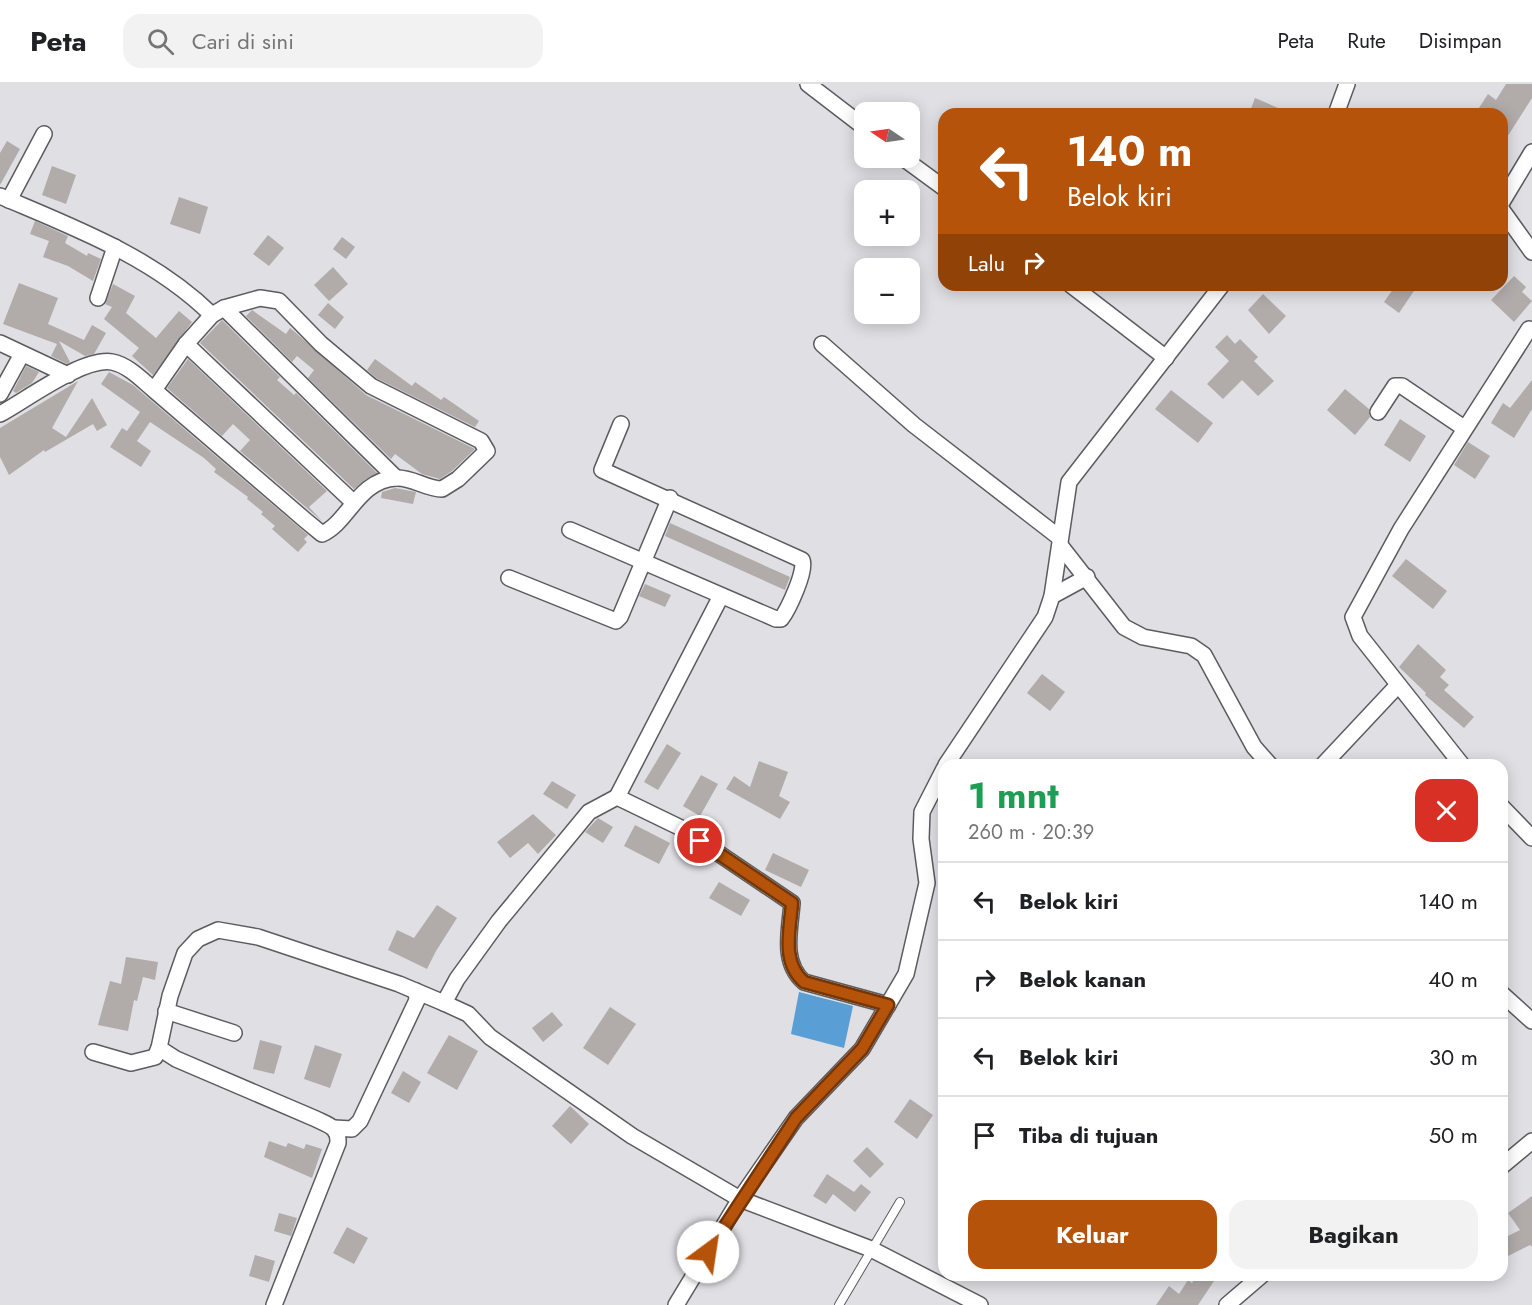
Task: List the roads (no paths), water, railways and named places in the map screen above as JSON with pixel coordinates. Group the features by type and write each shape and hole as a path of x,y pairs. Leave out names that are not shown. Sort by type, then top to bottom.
{"street":[{"path":"808,84 854,119"},
{"path":"1342,108 1347,84"},
{"path":"44,134 4,198 139,258 218,312 396,478 442,489 458,479 487,448 481,441 371,386 321,344 279,302 260,298 218,312 186,344 154,390"},
{"path":"1508,192 1532,152"},
{"path":"917,168 938,184"},
{"path":"1508,218 1532,252"},
{"path":"98,298 115,247"},
{"path":"1079,291 1166,358"},
{"path":"950,759 1030,643 1045,617 1052,596 1066,492 1074,473 1217,291"},
{"path":"1457,759 1360,636 1353,617 1401,529 1531,327"},
{"path":"0,343 68,375"},
{"path":"186,344 352,502"},
{"path":"822,344 914,425 1060,541 1116,617 1133,633 1198,649 1207,661 1254,747 1265,759"},
{"path":"0,393 22,354"},
{"path":"0,414 68,375 92,364 113,362 136,374 320,533 328,530 352,502 379,483 396,478"},
{"path":"1378,412 1395,386 1402,386 1464,428"},
{"path":"570,530 776,620 781,619 804,563 798,558 670,498 602,470 621,424"},
{"path":"509,578 615,621 620,617 670,498"},
{"path":"1052,596 1087,577"},
{"path":"444,1003 457,979 499,921 589,812 617,797 722,596"},
{"path":"1329,759 1398,685"},
{"path":"676,1305 740,1199 796,1118 862,1049 906,974 927,883 921,839 922,812 938,781"},
{"path":"617,797 681,828 792,903 789,956 796,975 804,982 888,1005"},
{"path":"1508,813 1532,838"},
{"path":"93,1052 138,1063 155,1057 166,1011 185,953 198,939 218,930 258,937 416,991 468,1014 490,1037 632,1136 740,1199 871,1249 980,1305"},
{"path":"159,1048 176,1059 334,1128 352,1129 360,1121 417,1000 416,991"},
{"path":"1508,999 1532,1021"},
{"path":"166,1011 234,1033"},
{"path":"274,1305 338,1143 338,1134 334,1128"},
{"path":"1508,1161 1532,1141"},
{"path":"1227,1305 1255,1281"}],"lane":[{"path":"838,1305 900,1202"}],"water":[{"path":"799,992 853,1006 844,1048 791,1034"}]}
